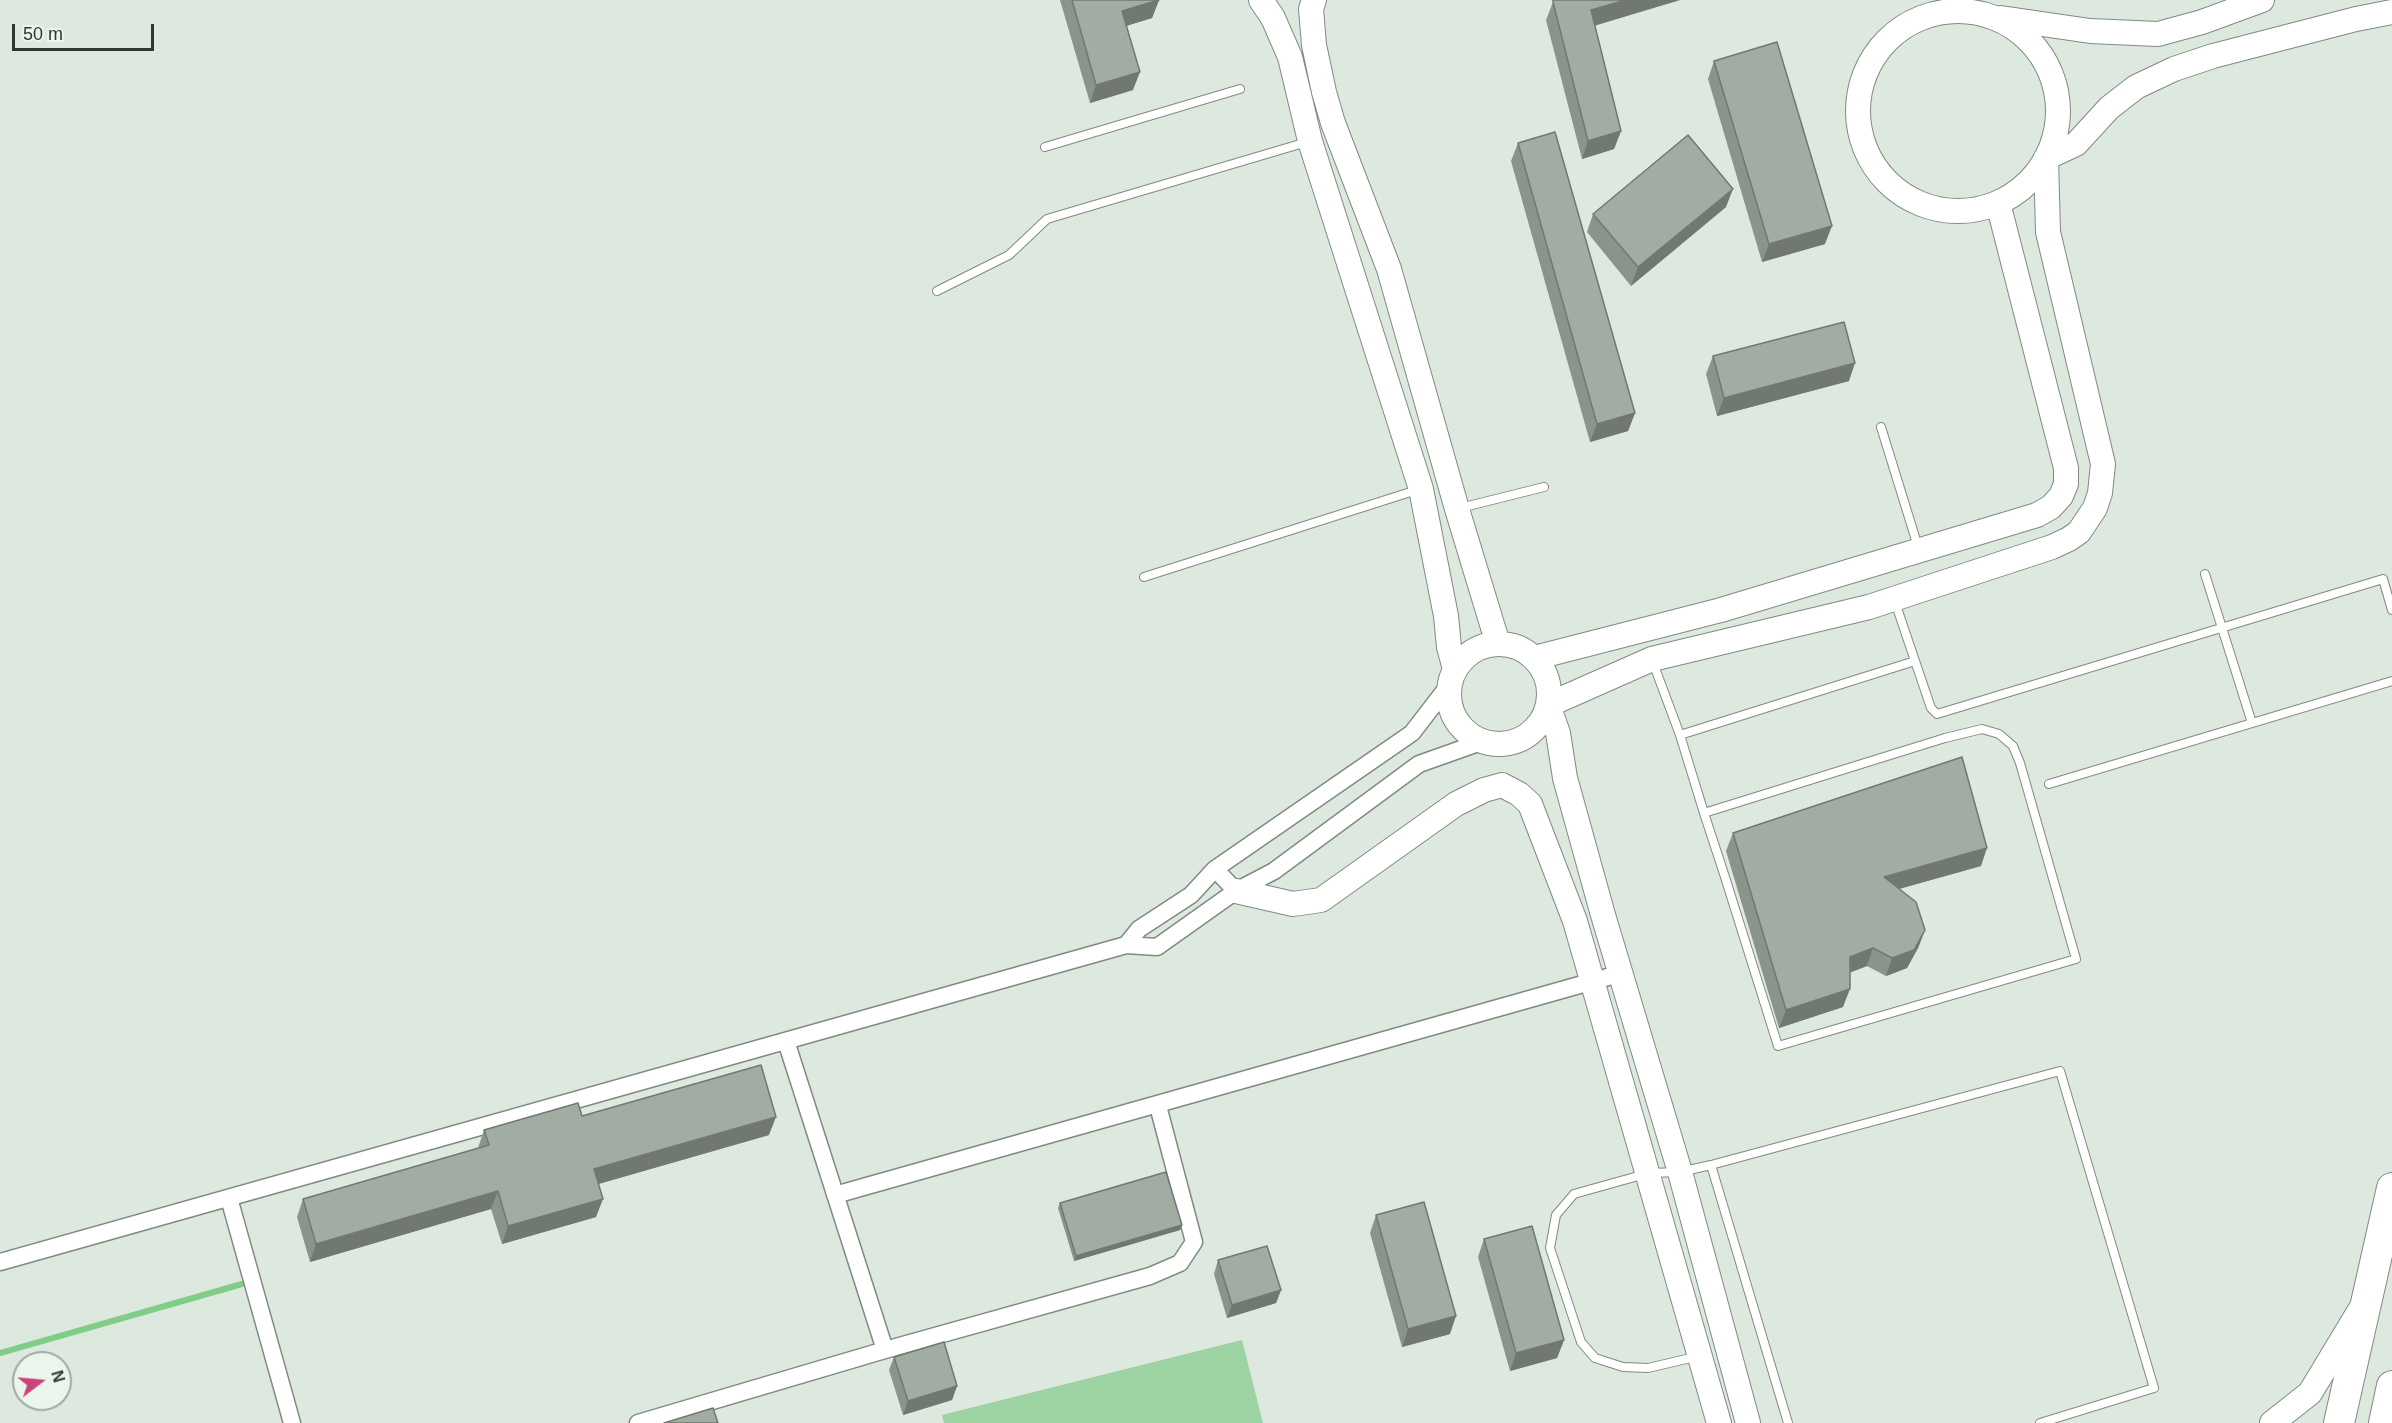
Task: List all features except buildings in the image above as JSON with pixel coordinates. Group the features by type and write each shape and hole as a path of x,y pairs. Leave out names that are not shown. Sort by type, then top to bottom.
{"highway":[{"path":"2339,1423 2392,1188"},
{"path":"2384,1423 2392,1386"}],"street":[{"path":"1126,945 1139,929 1191,895 1215,869 1412,733 1452,677 1466,656 1481,647 1498,644 1511,645 1524,650 1534,658 1544,672 1549,688 1548,705 1542,721 1530,734 1515,743 1498,745 1481,742 1466,733 1455,719 1449,703 1452,677 1446,616 1421,489 1310,141 1290,57 1273,18 1261,0"},
{"path":"1314,0 1311,9 1314,45 1324,92 1333,123 1389,269 1498,644"},
{"path":"1991,8 2036,48 2050,70 2057,96 2058,122 2052,148 2039,171 2020,190 1998,203 1975,210 1951,211 1928,207 1905,196 1881,175 1872,162 1862,139 1858,115 1860,91 1867,68 1876,54 1898,30 1941,6 1969,10 1991,8 2090,31 2158,34 2202,22 2262,0"},
{"path":"2046,158 2076,144 2109,108 2136,87 2174,69 2356,19 2392,12"},
{"path":"1548,705 1652,659 1739,639 1894,598 2052,547 2069,539 2086,523 2100,493 2103,464 2048,232 2046,158"},
{"path":"1534,658 1721,610 2037,515 2051,507 2061,496 2066,484 2066,468 1998,203"},
{"path":"1548,705 1558,733 1565,778 1603,915 1680,1173 1748,1423"},
{"path":"0,1262 1126,945 1157,948 1236,891 1274,872 1419,764 1481,742"},
{"path":"1215,869 1236,891 1293,904 1320,900 1456,804 1484,790 1502,785 1530,804 1575,921 1719,1423"},
{"path":"835,1195 1158,1106 1622,973"},
{"path":"786,1041 885,1350"},
{"path":"638,1423 885,1350 1150,1276 1180,1263 1194,1242 1158,1106"},
{"path":"229,1198 292,1423"},
{"path":"2272,1423 2310,1393 2367,1297"}],"lane":[{"path":"1045,147 1240,89"},
{"path":"937,291 1009,255 1047,219 1310,141"},
{"path":"1881,427 1919,550"},
{"path":"1457,509 1544,487"},
{"path":"1144,577 1421,489"},
{"path":"2205,574 2252,723"},
{"path":"1894,598 1931,708 1937,714 2383,579 2392,610"},
{"path":"1652,659 1680,735 1704,813 1778,1046 2076,959 2020,764 2013,746 1999,734 1982,729 1946,738 1704,813"},
{"path":"1680,735 1915,661"},
{"path":"2049,784 2392,681"},
{"path":"1701,1356 1648,1368 1623,1367 1595,1358 1581,1342 1550,1248 1556,1215 1574,1194 1649,1173 1680,1173 2060,1071 2154,1388 2040,1423"},
{"path":"1711,1165 1788,1423"}],"green space":[{"path":"1242,1340 1263,1423 944,1423 942,1415"}],"waterway":[{"path":"0,1353 242,1284"}]}
